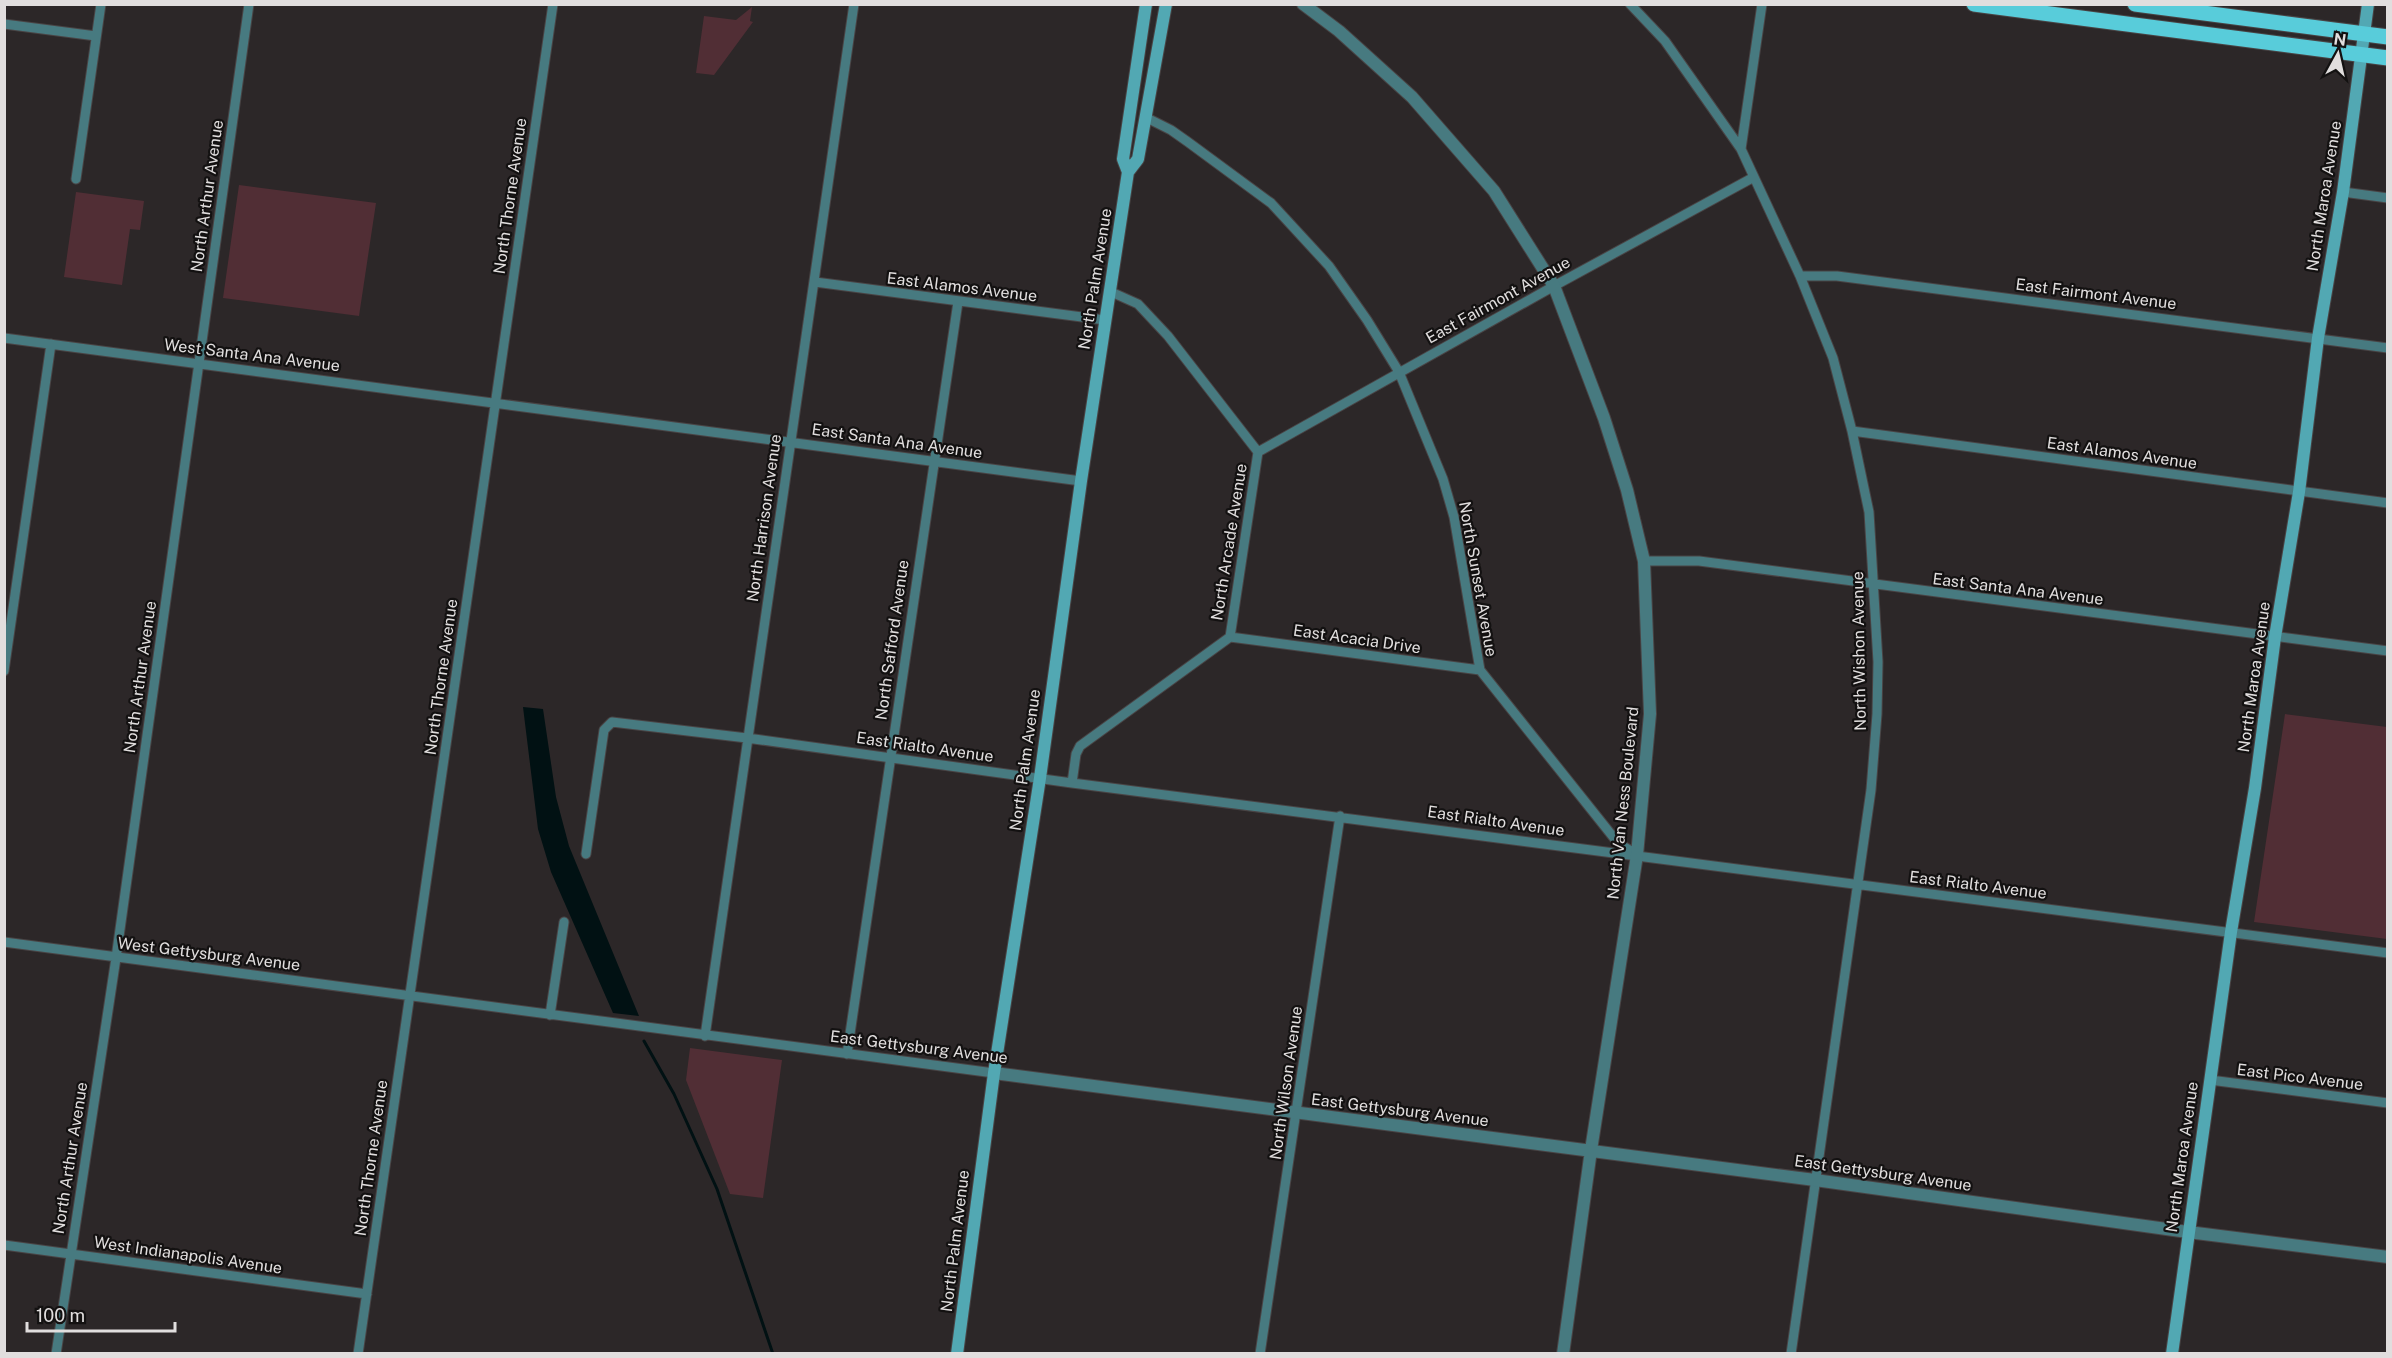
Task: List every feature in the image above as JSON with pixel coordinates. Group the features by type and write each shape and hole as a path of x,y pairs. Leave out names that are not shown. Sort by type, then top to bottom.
{"main road":[{"name":"North Palm Avenue","path":"1128,171 1123,159 1146,4"},
{"name":"North Palm Avenue","path":"957,1353 994,1074 1040,778 1109,291 1128,171 1138,159 1167,4"},
{"path":"1974,4 2388,58"},
{"path":"2135,4 2388,37"},
{"name":"North Maroa Avenue","path":"2172,1353 2231,933 2255,788 2275,637 2298,492 2318,338 2343,192 2368,4"}],"street":[{"path":"76,179 101,4"},
{"name":"North Arthur Avenue","path":"56,1353 116,958 249,4"},
{"name":"North Thorne Avenue","path":"358,1353 553,4"},
{"name":"North Harrison Avenue","path":"705,1036 854,4"},
{"name":"North Van Ness Boulevard","path":"1303,4 1376,62 1412,97 1494,190 1554,286 1604,418 1627,490 1644,561 1650,714 1637,855 1591,1150 1563,1353"},
{"name":"North Wishon Avenue","path":"1630,4 1665,41 1741,149 1800,276 1833,358 1852,431 1869,512 1875,585 1878,714 1871,790 1791,1353"},
{"path":"1741,149 1762,4"},
{"path":"4,24 96,36"},
{"name":"North Sunset Avenue","path":"1145,117 1188,142 1254,190 1287,218 1329,266 1367,320 1399,372 1443,479 1454,517 1480,670 1618,843 1637,855"},
{"name":"East Fairmont Avenue","path":"1258,452 1754,177"},
{"path":"2343,192 2388,198"},
{"name":"East Fairmont Avenue","path":"1800,276 1847,277 2388,348"},
{"name":"East Alamos Avenue","path":"815,282 1105,320"},
{"name":"North Arcade Avenue","path":"1072,783 1076,754 1080,746 1230,637 1258,452 1168,336 1146,312 1138,304 1109,291"},
{"name":"North Safford Avenue","path":"848,1054 958,302"},
{"name":"West Santa Ana Avenue","path":"4,338 495,403"},
{"path":"4,671 51,344"},
{"name":"East Santa Ana Avenue","path":"495,403 1081,481"},
{"name":"East Alamos Avenue","path":"1852,431 2388,503"},
{"name":"East Santa Ana Avenue","path":"1644,561 1699,561 2388,651"},
{"name":"East Acacia Drive","path":"1230,637 1480,670"},
{"name":"East Rialto Avenue","path":"586,854 604,730 612,722 2388,953"},
{"name":"North Wilson Avenue","path":"1260,1353 1340,816"},
{"path":"550,1015 564,922"},
{"name":"West Gettysburg Avenue","path":"4,942 409,995"},
{"name":"East Gettysburg Avenue","path":"409,995 2388,1257"},
{"name":"East Pico Avenue","path":"2210,1080 2388,1103"},
{"name":"West Indianapolis Avenue","path":"4,1245 367,1294"}],"shaded area":[{"path":"752,7 750,21 753,22 714,75 696,73 704,16 736,20"},
{"path":"239,185 376,203 359,316 223,298"},
{"path":"76,192 144,201 140,230 130,229 122,285 64,277"},
{"path":"523,707 543,709 556,797 569,846 639,1016 613,1013 551,872 538,829"},
{"path":"2285,714 2387,727 2387,939 2254,922"},
{"path":"690,1048 782,1060 763,1198 730,1194 686,1080"}],"waterway":[{"path":"644,1041 674,1094 717,1189 773,1354"}]}
